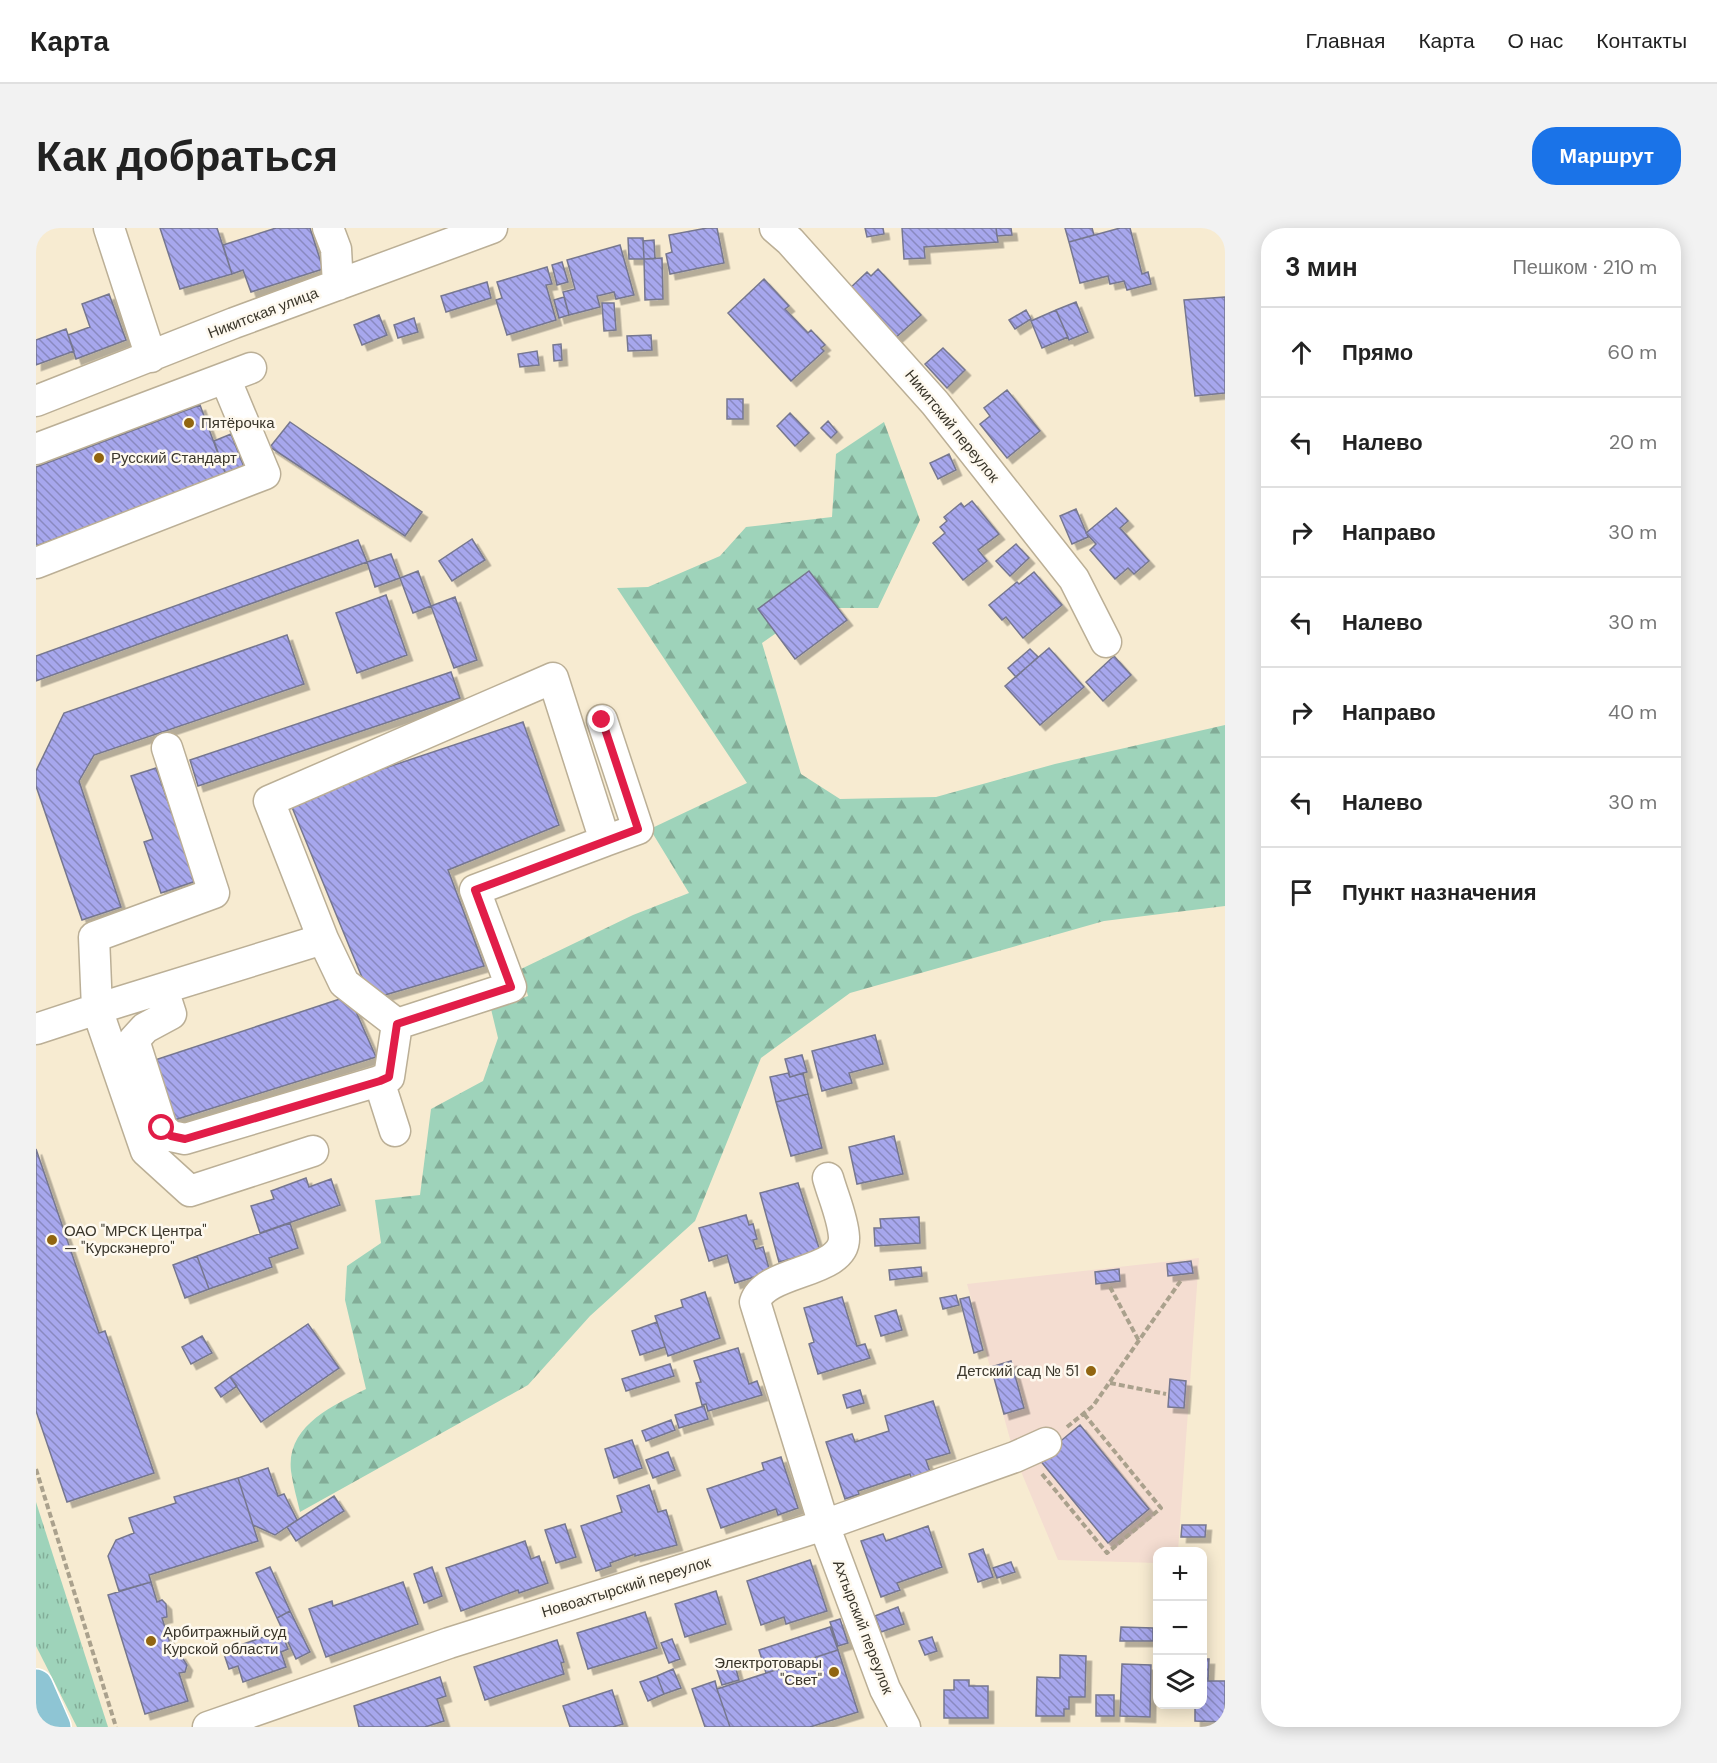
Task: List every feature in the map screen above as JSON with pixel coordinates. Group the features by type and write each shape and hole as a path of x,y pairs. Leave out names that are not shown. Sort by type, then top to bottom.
{"main road":[{"path":"36,1686 54,1727"}],"street":[{"path":"109,228 151,357"},
{"path":"328,228 336,249 339,285"},
{"name":"Никитская улица","path":"36,401 339,285 440,238 488,228"},
{"name":"Никитский переулок","path":"775,228 790,241 936,403 1074,579 1106,642"},
{"path":"36,449 238,373 265,474 36,562"},
{"path":"397,1024 344,983 323,939 269,801 553,678 605,842"},
{"path":"397,1024 511,987 475,890 638,829 602,720"},
{"path":"167,748 214,892 94,937 97,1009 146,1150 190,1191 313,1150"},
{"path":"36,1029 323,939"},
{"path":"163,988 171,1014 145,1028 134,1040 162,1128 171,1136 185,1139 389,1077 393,1066 397,1024"},
{"path":"380,1081 395,1131"},
{"path":"824,1525 755,1302 758,1293 769,1286 831,1260 840,1251 844,1238 828,1178"},
{"name":"Новоахтырский переулок","path":"208,1727 449,1643 824,1525 1035,1448"},
{"name":"Ахтырский переулок","path":"824,1525 885,1689 905,1727"}],"path":[{"path":"1084,1414 1161,1508 1107,1553 1035,1448 1093,1406 1182,1279"},
{"path":"1110,1287 1139,1341"},
{"path":"1110,1383 1166,1394"},
{"path":"36,1470 116,1727"}],"shaded area":[{"name":"Детский сад № 51","path":"1199,1258 1178,1547 1153,1547 1153,1563 1058,1560 1015,1457 967,1284"}],"green space":[{"path":"884,422 920,520 878,608 812,608 762,643 801,774 840,799 936,797 1055,764 1225,725 1225,906 1104,921 850,993 761,1058 695,1221 590,1316 528,1385 300,1512 291,1471 291,1455 296,1442 314,1420 339,1403 366,1389 345,1300 347,1266 381,1243 375,1200 420,1195 431,1109 483,1081 498,1038 491,1009 528,996 521,969 633,915 689,893 650,829 747,783 617,588 648,587 720,556 746,527 832,517 836,454"},
{"path":"36,1502 108,1727 77,1727 36,1646"}],"building":[{"path":"160,228 217,228 232,274 180,289"},
{"path":"276,228 310,228 323,269 251,292 243,270 232,274 223,245"},
{"path":"717,228 724,263 670,274 666,254 672,252 669,235"},
{"path":"865,228 883,228 884,234 867,237"},
{"path":"902,228 996,228 998,242 924,247 925,258 904,259"},
{"path":"996,228 1011,228 1012,235 997,236"},
{"path":"1065,228 1092,228 1094,235 1069,242"},
{"path":"1120,228 1130,228 1142,274 1148,272 1151,284 1127,290 1124,281 1110,284 1108,276 1080,283 1069,242"},
{"path":"628,238 643,238 644,259 629,259"},
{"path":"654,240 655,259 644,259 643,241"},
{"path":"620,245 634,295 616,299 614,292 597,296 600,307 569,315 563,292 575,289 567,260"},
{"path":"662,258 663,299 645,300 644,259"},
{"path":"562,262 568,282 557,285 552,265"},
{"path":"547,267 552,284 546,285 556,320 507,335 496,300 502,298 497,282"},
{"path":"878,269 921,315 893,340 847,291 867,272 871,276"},
{"path":"764,279 789,306 785,309 808,333 811,330 825,345 821,348 824,351 791,381 728,313"},
{"path":"487,282 491,298 446,312 441,296"},
{"path":"109,294 126,340 76,359 68,335 90,327 82,304"},
{"path":"564,297 569,315 559,318 554,300"},
{"path":"1225,297 1225,393 1195,396 1184,300"},
{"path":"1076,302 1088,332 1069,340 1056,310"},
{"path":"602,303 614,303 616,330 604,331"},
{"path":"1026,310 1031,319 1015,329 1009,320"},
{"path":"1056,310 1068,337 1042,348 1031,321"},
{"path":"379,315 387,335 362,345 354,325"},
{"path":"414,318 418,332 398,338 394,325"},
{"path":"66,329 74,351 36,365 36,340"},
{"path":"651,335 652,350 628,351 627,336"},
{"path":"561,344 562,360 554,361 553,345"},
{"path":"943,348 965,370 947,388 925,364"},
{"path":"537,351 539,365 520,367 518,354"},
{"path":"1007,390 1040,431 1007,458 980,424 990,416 984,408"},
{"path":"727,399 743,399 743,419 727,419"},
{"path":"200,405 226,475 36,546 36,467"},
{"path":"790,413 809,433 795,446 777,426"},
{"path":"828,421 837,432 831,438 821,428"},
{"path":"290,422 422,512 405,536 270,447"},
{"path":"231,434 244,467 226,475 214,441"},
{"path":"949,454 956,470 938,479 930,463"},
{"path":"972,501 999,534 978,550 987,561 963,580 933,543 945,533 940,527 947,521 944,517 961,503 964,507"},
{"path":"1116,508 1128,521 1120,528 1149,561 1134,574 1128,568 1115,579 1090,550 1096,544 1086,533"},
{"path":"1076,509 1088,537 1072,544 1060,516"},
{"path":"472,539 485,560 452,581 439,561"},
{"path":"358,540 367,562 36,681 36,656"},
{"path":"1016,544 1029,558 1010,576 996,561"},
{"path":"391,554 400,578 375,587 367,562"},
{"path":"418,571 431,606 413,613 400,578"},
{"path":"809,571 847,620 795,659 758,609"},
{"path":"1034,572 1062,605 1023,638 1006,617 1002,620 989,605 1017,582 1019,584"},
{"path":"386,595 407,655 357,673 336,613"},
{"path":"455,597 477,660 454,668 431,606"},
{"path":"287,635 304,684 94,755 79,781 121,907 82,920 36,786 36,771 64,713"},
{"path":"1049,648 1084,687 1040,725 1005,686"},
{"path":"1030,649 1038,657 1016,677 1008,668"},
{"path":"1114,656 1131,675 1103,701 1086,682"},
{"path":"451,672 460,698 198,786 190,760"},
{"path":"523,722 559,825 448,870 484,966 371,999 289,800"},
{"path":"156,768 196,881 161,893 144,842 153,839 131,776"},
{"path":"349,996 376,1057 171,1121 149,1062"},
{"path":"875,1035 883,1064 849,1073 852,1083 822,1091 812,1051"},
{"path":"802,1055 807,1072 790,1077 785,1059"},
{"path":"788,1073 790,1077 803,1073 808,1094 776,1102 770,1077"},
{"path":"808,1094 822,1148 791,1156 776,1102"},
{"path":"894,1136 903,1174 857,1184 849,1147"},
{"name":"ОАО \"МРСК Центра\" — \"Курскэнерго\"","path":"36,1149 99,1333 105,1331 154,1473 67,1502 36,1411"},
{"path":"306,1178 309,1187 331,1179 340,1205 260,1233 251,1206 274,1199 271,1191"},
{"path":"798,1183 820,1251 779,1262 760,1193"},
{"path":"746,1215 749,1225 753,1224 757,1239 753,1240 756,1249 763,1247 770,1272 735,1283 727,1255 709,1261 699,1228"},
{"path":"919,1217 920,1243 875,1246 874,1228 881,1228 880,1219"},
{"path":"290,1223 298,1248 269,1258 272,1267 209,1289 197,1256"},
{"path":"197,1256 209,1289 185,1298 173,1265"},
{"path":"1191,1261 1193,1273 1168,1276 1167,1264"},
{"path":"921,1267 922,1276 890,1280 889,1270"},
{"path":"1119,1269 1120,1281 1096,1284 1095,1272"},
{"path":"705,1292 720,1338 668,1356 655,1316 683,1307 681,1300"},
{"path":"956,1295 959,1305 943,1309 940,1298"},
{"path":"842,1297 857,1346 865,1344 870,1358 818,1374 809,1344 814,1342 804,1308"},
{"path":"969,1297 983,1350 974,1353 960,1299"},
{"path":"896,1310 902,1330 881,1336 875,1316"},
{"path":"657,1322 665,1347 640,1355 632,1331"},
{"path":"308,1324 339,1368 261,1422 230,1377"},
{"path":"202,1336 212,1353 191,1364 182,1347"},
{"path":"738,1348 749,1384 757,1381 762,1395 708,1411 706,1404 702,1405 696,1383 701,1382 694,1361"},
{"path":"1011,1361 1024,1408 1004,1414 991,1367"},
{"path":"670,1364 674,1376 626,1391 622,1379"},
{"path":"230,1377 237,1386 221,1397 215,1388"},
{"path":"1170,1379 1186,1381 1184,1408 1168,1407"},
{"path":"860,1390 864,1403 847,1408 843,1395"},
{"path":"933,1401 950,1453 926,1460 931,1475 912,1481 910,1474 858,1491 859,1494 845,1499 826,1442 852,1434 855,1442 889,1431 885,1416"},
{"path":"704,1406 708,1419 679,1428 675,1415"},
{"path":"671,1420 675,1430 646,1441 642,1431"},
{"path":"1080,1425 1149,1509 1108,1543 1039,1459"},
{"path":"632,1440 642,1468 614,1478 605,1449"},
{"path":"668,1452 675,1470 653,1478 646,1460"},
{"path":"781,1457 798,1508 778,1515 776,1509 721,1528 707,1489 764,1470 762,1463"},
{"path":"268,1468 278,1496 284,1494 297,1520 275,1535 253,1525 238,1478"},
{"path":"238,1478 258,1541 149,1575 151,1582 119,1591 108,1556 116,1540 134,1533 129,1518 176,1503 174,1497"},
{"path":"649,1485 658,1512 666,1510 677,1545 635,1556 635,1554 596,1571 581,1526 622,1512 617,1496"},
{"path":"334,1496 344,1511 296,1541 287,1527"},
{"path":"565,1524 576,1557 556,1563 545,1530"},
{"path":"1182,1525 1206,1525 1205,1537 1181,1537"},
{"path":"928,1526 942,1567 897,1583 900,1590 881,1597 861,1541 883,1534 886,1541"},
{"path":"525,1541 531,1559 539,1556 548,1583 519,1593 518,1590 461,1611 446,1568"},
{"path":"983,1549 993,1577 978,1582 969,1554"},
{"path":"810,1560 827,1611 786,1624 784,1617 761,1625 747,1581"},
{"path":"1011,1562 1015,1572 997,1578 993,1568"},
{"path":"270,1567 290,1611 277,1618 256,1573"},
{"path":"432,1567 442,1596 424,1603 414,1574"},
{"path":"151,1582 157,1602 162,1600 166,1604 167,1617 162,1618 174,1656 180,1654 187,1665 185,1672 179,1673 188,1701 145,1714 108,1595"},
{"path":"403,1582 418,1624 326,1657 309,1609 332,1601 333,1606"},
{"path":"716,1591 726,1624 685,1637 675,1604"},
{"path":"898,1607 904,1624 881,1632 875,1616"},
{"path":"290,1611 310,1652 296,1659 277,1618"},
{"path":"645,1612 657,1648 588,1669 577,1633"},
{"path":"840,1619 848,1643 838,1646 830,1622"},
{"path":"830,1627 838,1650 766,1673 759,1650"},
{"path":"1121,1627 1153,1628 1153,1641 1120,1641"},
{"path":"281,1631 288,1649 281,1652 286,1667 243,1682 238,1666 229,1669 223,1651"},
{"path":"932,1637 937,1651 925,1655 919,1641"},
{"path":"672,1639 680,1659 669,1663 661,1643"},
{"path":"557,1640 564,1662 561,1663 564,1674 485,1700 474,1667"},
{"path":"838,1650 858,1712 810,1727 730,1727 717,1689"},
{"path":"1060,1655 1086,1656 1085,1697 1069,1697 1069,1709 1064,1709 1064,1716 1036,1716 1037,1677 1060,1678"},
{"path":"1207,1659 1209,1659 1208,1681 1225,1681 1225,1722 1195,1721 1195,1709 1207,1709"},
{"path":"734,1662 739,1680 722,1685 716,1667"},
{"path":"1122,1664 1151,1665 1150,1717 1120,1716"},
{"path":"673,1669 681,1688 664,1694 657,1676"},
{"path":"657,1676 664,1694 648,1701 640,1682"},
{"path":"440,1677 446,1696 437,1699 444,1721 425,1727 359,1727 354,1706"},
{"path":"954,1680 969,1680 969,1686 988,1686 988,1718 944,1718 944,1690 954,1690"},
{"path":"715,1681 730,1727 705,1727 692,1689"},
{"path":"612,1690 623,1724 613,1727 570,1727 563,1706"},
{"path":"1096,1695 1114,1695 1114,1716 1096,1716"}],"place":[{"name":"Пятёрочка","path":"189,423"},
{"name":"Русский Стандарт","path":"99,458"},
{"name":"ОАО \"МРСК Центра\" — \"Курскэнерго\"","path":"52,1240"},
{"name":"Детский сад № 51","path":"1091,1371"},
{"name":"Арбитражный суд Курской области","path":"151,1641"},
{"name":"Электротовары \"Свет\"","path":"834,1672"}],"route":[{"path":"162,1128 171,1136 185,1139 380,1081 389,1077 393,1066 397,1024 511,987 475,890 638,829 602,720"}]}
